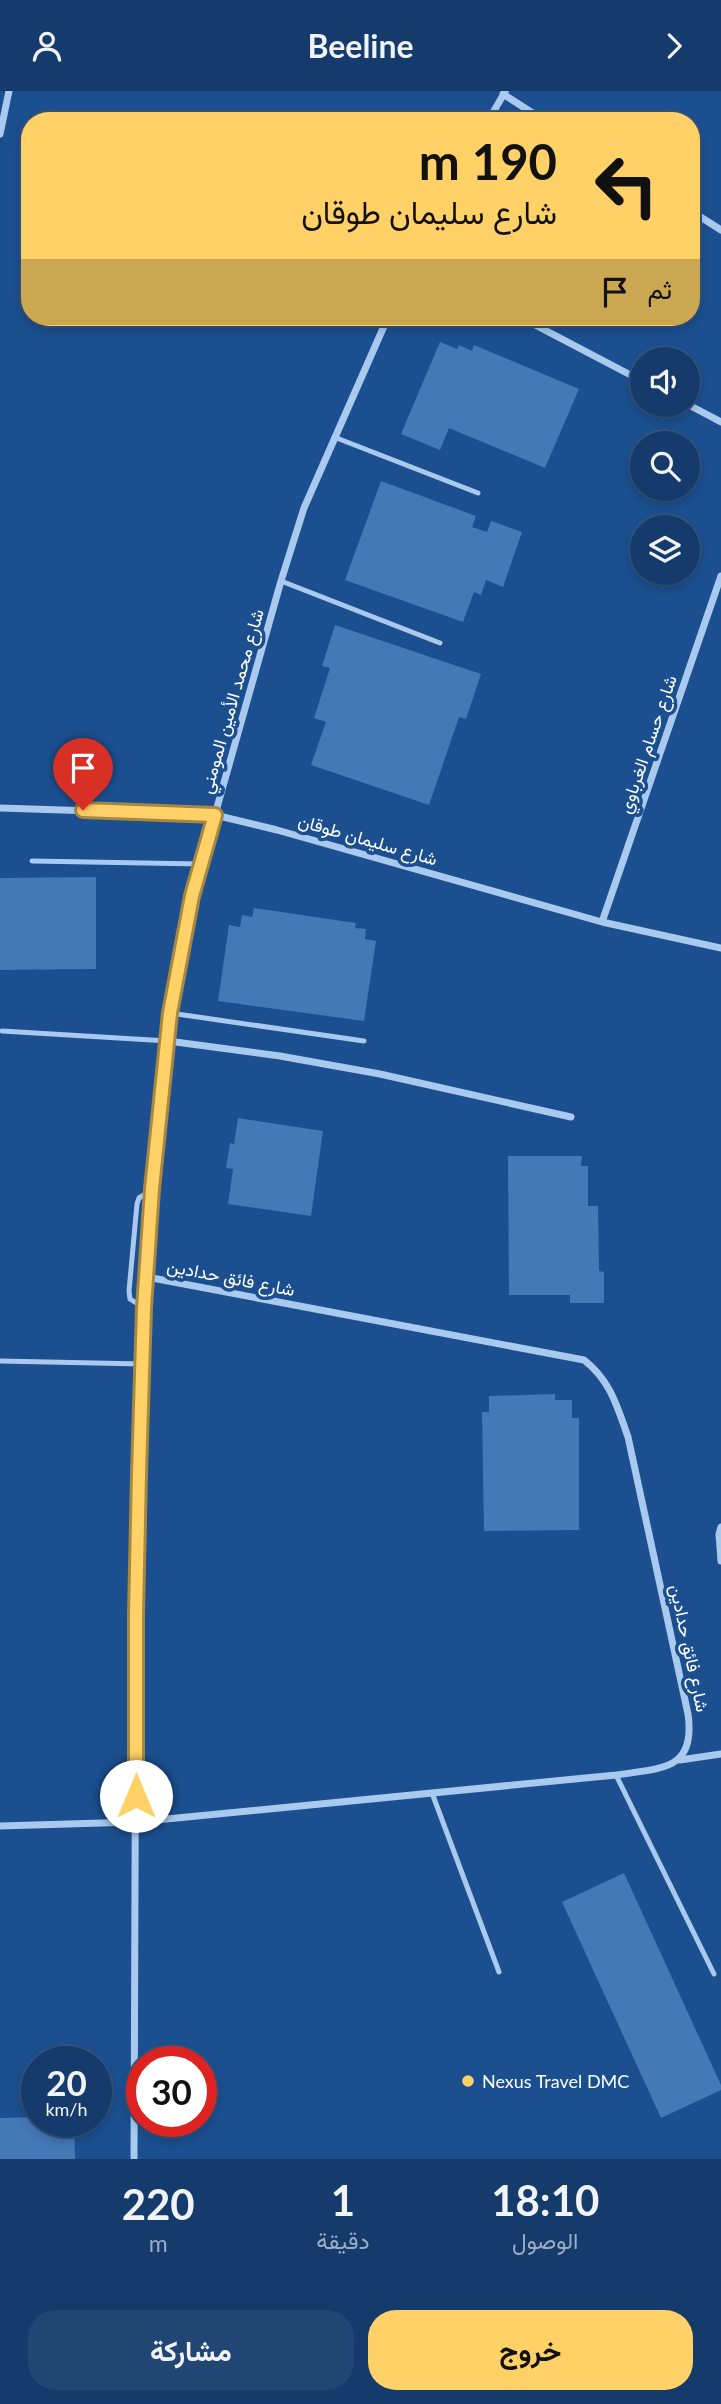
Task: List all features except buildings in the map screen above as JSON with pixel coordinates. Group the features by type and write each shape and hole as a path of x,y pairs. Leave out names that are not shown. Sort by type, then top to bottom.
{"street":[{"path":"0,134 9,91"},
{"path":"493,112 504,93 532,112"},
{"path":"700,217 721,230"},
{"name":"شارع محمد الأمين المومني","path":"134,2159 136,1615 144,1308 152,1189 170,1013 192,896 281,581 304,508 384,326"},
{"path":"537,326 630,375"},
{"path":"700,411 721,422"},
{"name":"شارع حسام الغرباوي","path":"602,922 721,576"},
{"name":"شارع سليمان طوقان","path":"0,808 215,815 602,922 721,948"},
{"path":"168,1041 280,1056 368,1072 570,1117"},
{"name":"شارع فائق حدادين","path":"147,1277 584,1360 598,1371 614,1395 628,1437 685,1701 690,1732 689,1745 680,1760"},
{"path":"721,1527 721,1561"},
{"path":"0,1826 136,1822 616,1775 666,1767 680,1760 721,1754"}],"lane":[{"path":"334,437 478,493"},
{"path":"281,581 440,643"},
{"path":"32,861 201,864"},
{"path":"170,1013 364,1041"},
{"path":"2,1031 168,1041"},
{"path":"144,1308 130,1299 129,1291 137,1204 139,1198 152,1189"},
{"path":"0,1361 143,1364"},
{"path":"616,1775 714,1974"},
{"path":"432,1793 499,1972"}],"place":[{"name":"Nexus Travel DMC","path":"468,2081"}],"route":[{"path":"83,810 215,815 192,896 170,1013 152,1189 144,1308 139,1473 136,1796"}]}
